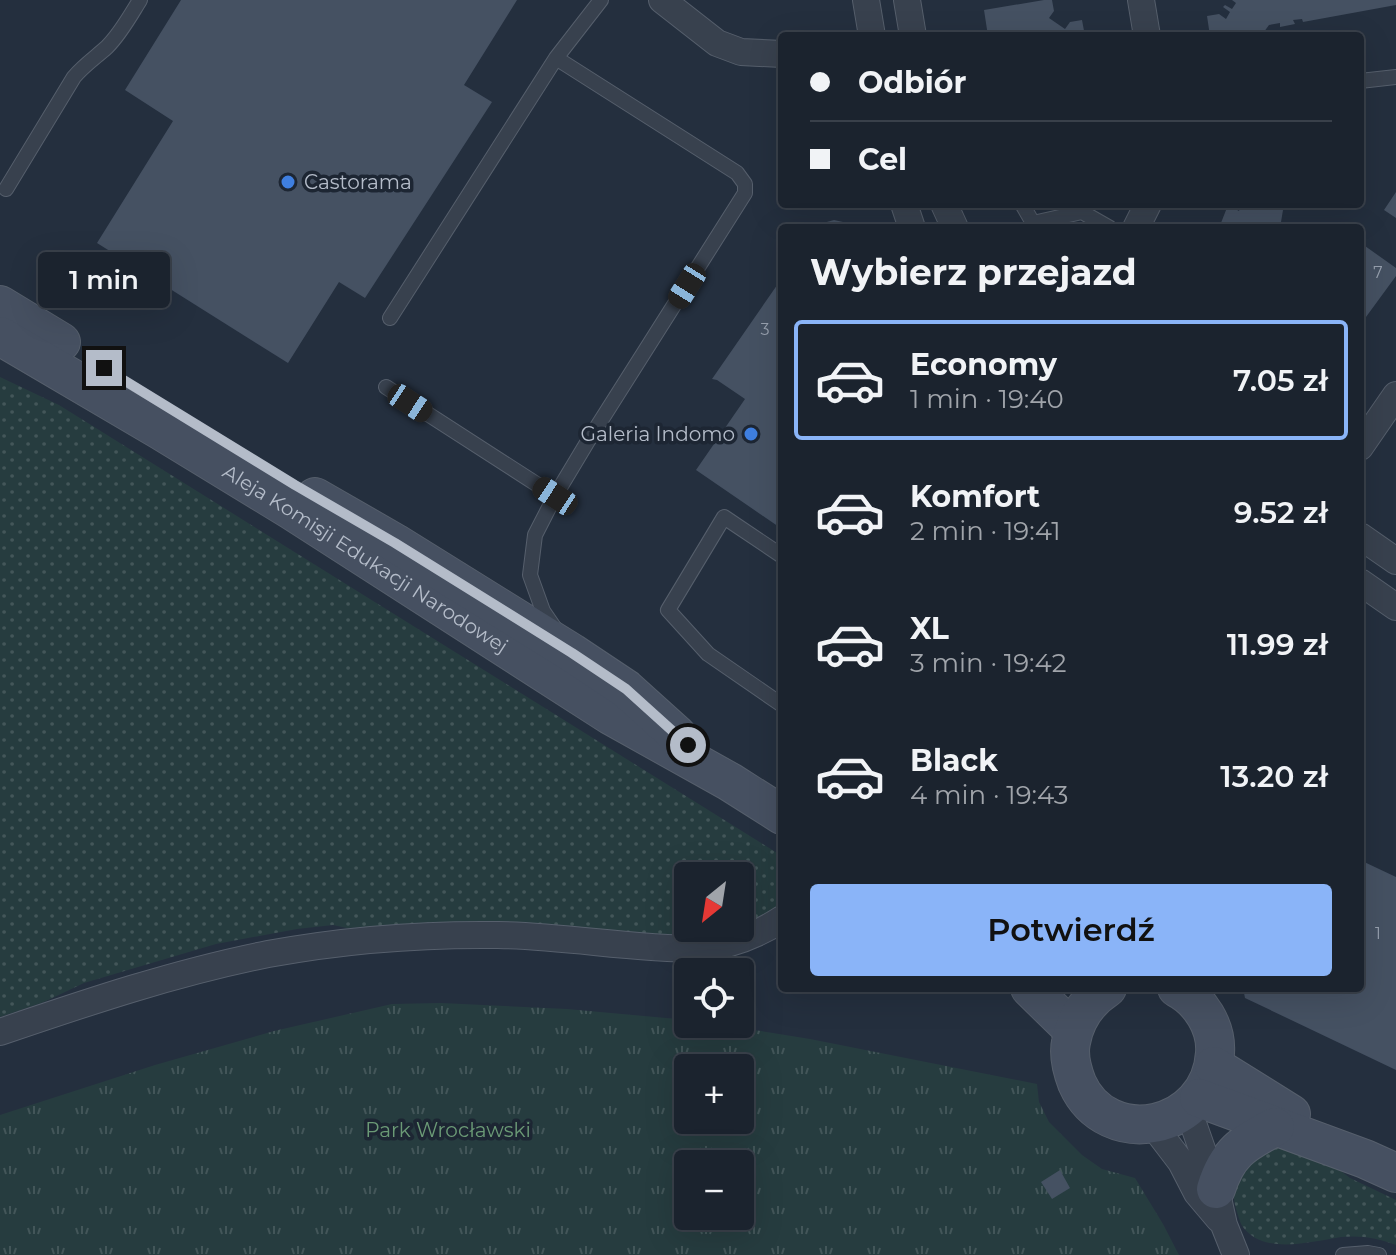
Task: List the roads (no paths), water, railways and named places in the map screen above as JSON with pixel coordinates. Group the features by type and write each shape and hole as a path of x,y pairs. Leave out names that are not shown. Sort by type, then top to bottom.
{"main road":[{"name":"Aleja Komisji Edukacji Narodowej","path":"0,305 572,653 626,689 730,782"},
{"name":"Aleja Komisji Edukacji Narodowej","path":"0,336 291,510 610,715 778,812"},
{"path":"1034,992 1073,1030"},
{"path":"1095,992 1073,1030 1069,1050 1072,1071 1080,1090 1094,1106 1111,1117 1131,1124 1165,1121 1200,1091 1216,1045 1211,1025 1200,1007 1185,992"},
{"path":"1200,1091 1275,1127 1381,1166"},
{"path":"1200,1091 1381,1166"},
{"path":"1216,1189 1221,1172 1233,1153 1275,1127"}],"street":[{"path":"662,0 717,43 741,52 778,54"},
{"path":"866,0 871,32"},
{"path":"906,32 907,0"},
{"path":"1141,0 1146,32"},
{"path":"1364,441 1396,395"},
{"path":"1364,539 1396,561"},
{"path":"1364,585 1396,607"},
{"path":"0,1032 151,983 255,957 320,946 390,938 499,935 698,949 725,946 746,939 778,921"},
{"path":"1200,1091 1216,1189 1224,1225 1236,1255"},
{"path":"1152,1124 1181,1162 1197,1193 1224,1225"}],"lane":[{"path":"6,189 74,77 119,33 140,0"},
{"path":"390,318 556,58 601,0"},
{"path":"556,58 737,173 745,184 745,193 555,496 535,535 530,575 543,611 572,653"},
{"path":"1364,81 1396,77"},
{"path":"1024,208 1033,223 1082,212 1103,224"},
{"path":"386,387 555,496"},
{"path":"778,553 724,517 668,610 708,654 778,702"},
{"path":"1343,1255 1379,1255"}],"place":[{"name":"Castorama","path":"288,182"},
{"name":"Galeria Indomo","path":"751,434"}],"park label":[{"name":"Park Wrocławski","path":"448,1130"}]}
